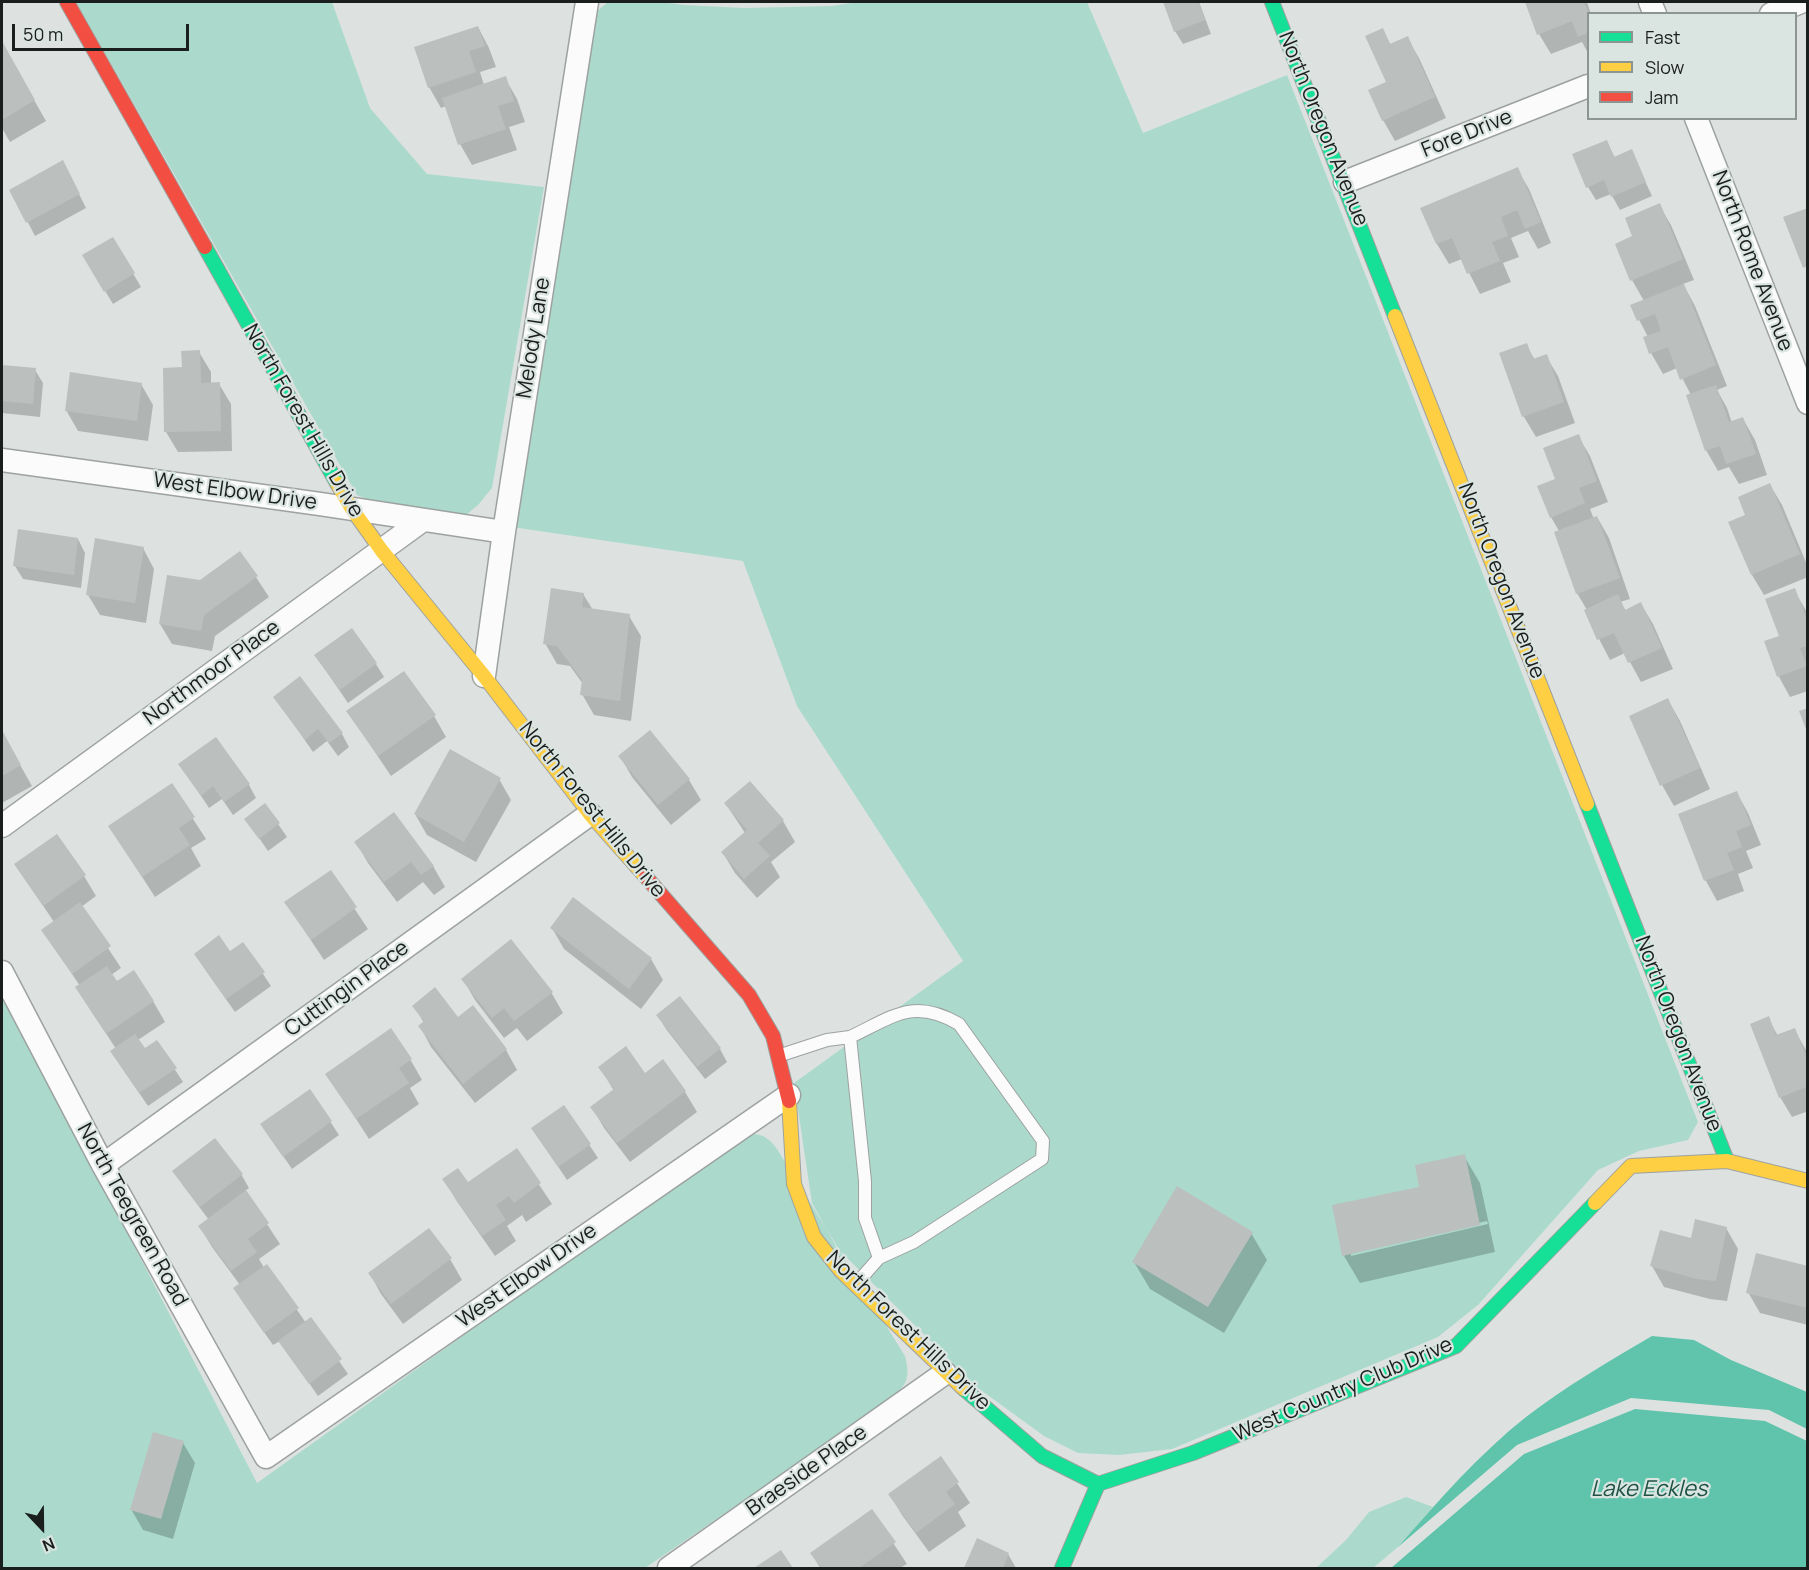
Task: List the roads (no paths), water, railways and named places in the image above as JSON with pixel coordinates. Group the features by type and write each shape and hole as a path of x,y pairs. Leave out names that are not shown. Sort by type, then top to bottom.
{"street":[{"name":"North Forest Hills Drive","path":"67,2 352,509 382,551 484,676 590,814 749,995 772,1036 789,1095 794,1184 814,1237 841,1272 945,1373 1042,1456 1098,1484"},
{"name":"Melody Lane","path":"484,676 504,532 587,2"},
{"name":"North Oregon Avenue","path":"1272,2 1345,182 1727,1161"},
{"path":"1776,12 1801,2"},
{"name":"Fore Drive","path":"1345,182 1587,86"},
{"name":"North Rome Avenue","path":"1697,120 1800,363 1808,403"},
{"name":"West Elbow Drive","path":"2,460 504,532"},
{"name":"Northmoor Place","path":"2,826 423,520"},
{"name":"Cuttingin Place","path":"103,1165 590,814"},
{"name":"North Teegreen Road","path":"2,972 103,1165 266,1457"},
{"name":"West Elbow Drive","path":"266,1457 789,1095"},
{"name":"West Country Club Drive","path":"1098,1484 1193,1453 1456,1346 1631,1166 1727,1161 1808,1181"},
{"name":"Braeside Place","path":"669,1569 945,1373"},
{"path":"1062,1569 1098,1484"}],"lane":[{"path":"778,1056 827,1041 850,1037 893,1016 917,1009 940,1013 959,1024 1042,1141 1042,1159 914,1242 879,1258 855,1285"},
{"path":"850,1037 865,1181 865,1218 879,1258"}],"water":[{"path":"1652,1336 1694,1340 1731,1360 1807,1392 1807,1429 1769,1410 1631,1398 1517,1445 1398,1547 1459,1479 1526,1417 1572,1385"},
{"name":"Lake Eckles","path":"1635,1409 1765,1421 1807,1441 1807,1568 1391,1568 1524,1454"}]}
